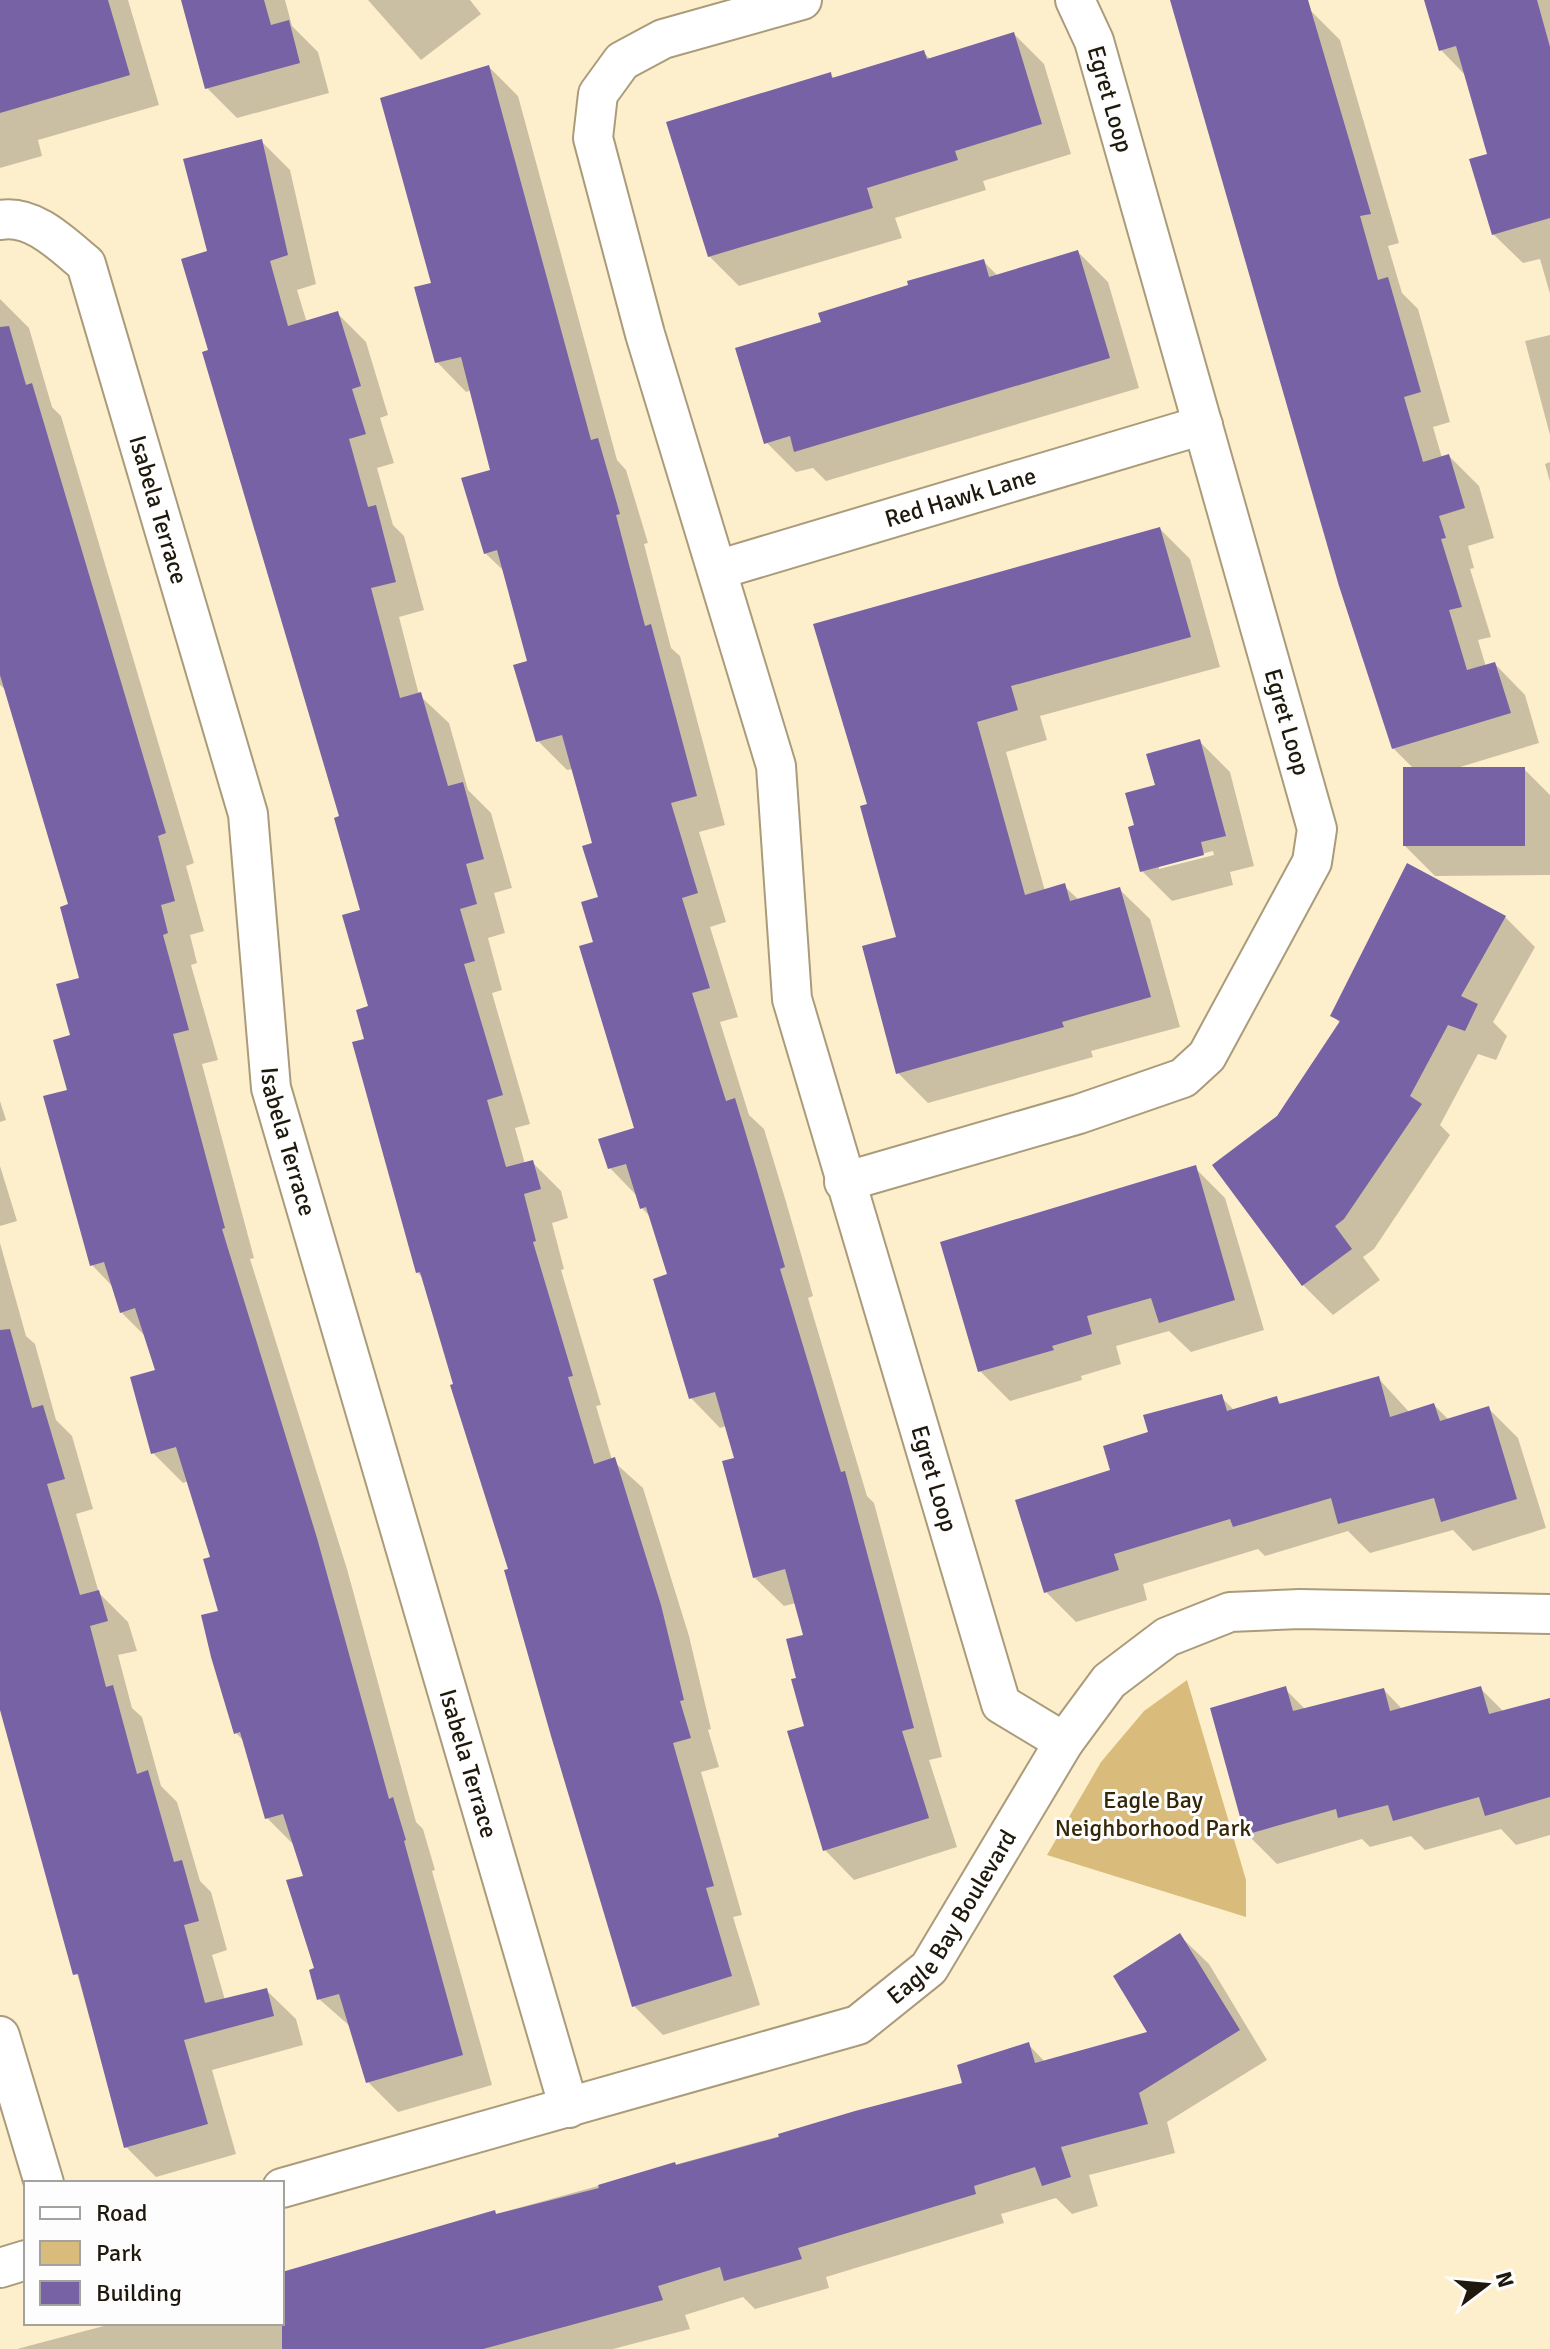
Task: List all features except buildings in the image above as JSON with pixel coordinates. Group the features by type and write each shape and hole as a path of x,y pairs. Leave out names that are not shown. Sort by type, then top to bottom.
{"street":[{"name":"Egret Loop","path":"802,0 663,39 622,61 598,94 593,138 645,334 776,766 792,999 844,1182 1001,1704 1064,1742"},
{"name":"Egret Loop","path":"844,1182 1079,1114 1183,1078 1207,1056 1312,862 1317,829 1094,41 1075,0"},
{"name":"Isabela Terrace","path":"0,220 15,217 51,234 86,264 248,814 271,1088 569,2108"},
{"name":"Red Hawk Lane","path":"717,570 1203,425"},
{"name":"Eagle Bay Boulevard","path":"284,2187 858,2025 929,1968 1064,1742 1109,1681 1167,1637 1230,1612 1300,1609 1550,1614"},
{"path":"0,2036 43,2181"},
{"path":"0,2268 24,2261"}],"green space":[{"name":"Eagle Bay Neighborhood Park","path":"1187,1680 1246,1880 1246,1917 1047,1855 1101,1762 1144,1711"}]}
